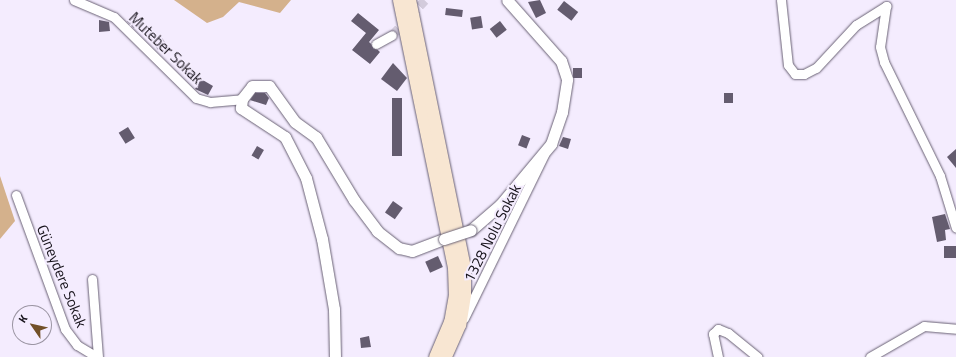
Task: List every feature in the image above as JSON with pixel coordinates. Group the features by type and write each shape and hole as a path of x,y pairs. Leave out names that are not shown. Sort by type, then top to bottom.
{"main road":[{"path":"399,0 454,268 455,294 450,322 435,357"},
{"path":"410,0 464,266 465,295 459,327 446,357"}],"street":[{"name":"Muteber Sokak","path":"74,0 114,17 196,98 210,102 242,99"},
{"path":"335,357 334,309 322,239 306,178 285,137 241,108 242,99 252,86 269,86 296,122 316,137 354,200 377,231 399,248 412,251 471,230 500,206 546,150 562,112 567,79 561,61 507,0"},
{"path":"781,0 788,65 795,74 804,74 816,68 856,25 886,3"},
{"path":"886,3 880,47 884,62 940,176 956,228"},
{"path":"376,44 392,36"},
{"name":"1328 Nolu Sokak","path":"459,327 529,191 546,150"},
{"name":"Güneydere Sokak","path":"16,195 65,329 77,345 98,357"},
{"path":"92,279 98,357"},
{"path":"870,357 924,326 956,329"},
{"path":"718,357 712,334 718,329 728,333 758,357"}],"shaded area":[{"path":"174,0 291,0 280,13 239,2 223,17 207,23"},
{"path":"0,176 15,221 0,239"}],"building":[{"path":"540,0 546,13 536,18 528,2"},
{"path":"564,1 578,12 571,21 557,10"},
{"path":"446,8 463,10 462,17 445,15"},
{"path":"358,13 379,30 369,42 380,52 370,64 352,50 366,33 351,21"},
{"path":"135,15 140,22 134,28 127,21"},
{"path":"481,16 483,28 472,30 470,18"},
{"path":"99,20 109,22 110,31 99,32"},
{"path":"500,21 507,30 497,38 490,29"},
{"path":"160,35 166,44 158,50 152,41"},
{"path":"393,63 407,78 397,91 381,79"},
{"path":"573,68 582,68 582,78 573,78"},
{"path":"201,79 213,86 208,95 195,89"},
{"path":"255,93 265,93 269,98 266,105 250,100"},
{"path":"724,93 733,93 733,103 724,103"},
{"path":"392,98 402,98 402,156 392,156"},
{"path":"128,127 135,138 126,144 119,133"},
{"path":"522,135 530,138 526,148 518,145"},
{"path":"563,137 571,139 568,149 559,146"},
{"path":"257,146 264,150 258,160 252,156"},
{"path":"956,149 956,168 947,157"},
{"path":"393,201 403,208 395,219 385,212"},
{"path":"945,214 950,229 945,230 946,240 937,242 932,217"},
{"path":"944,246 956,246 956,258 944,258"},
{"path":"438,256 443,267 430,273 425,262"},
{"path":"369,336 371,347 361,348 360,338"}],"tunnel":[{"path":"392,35 425,0"}]}
